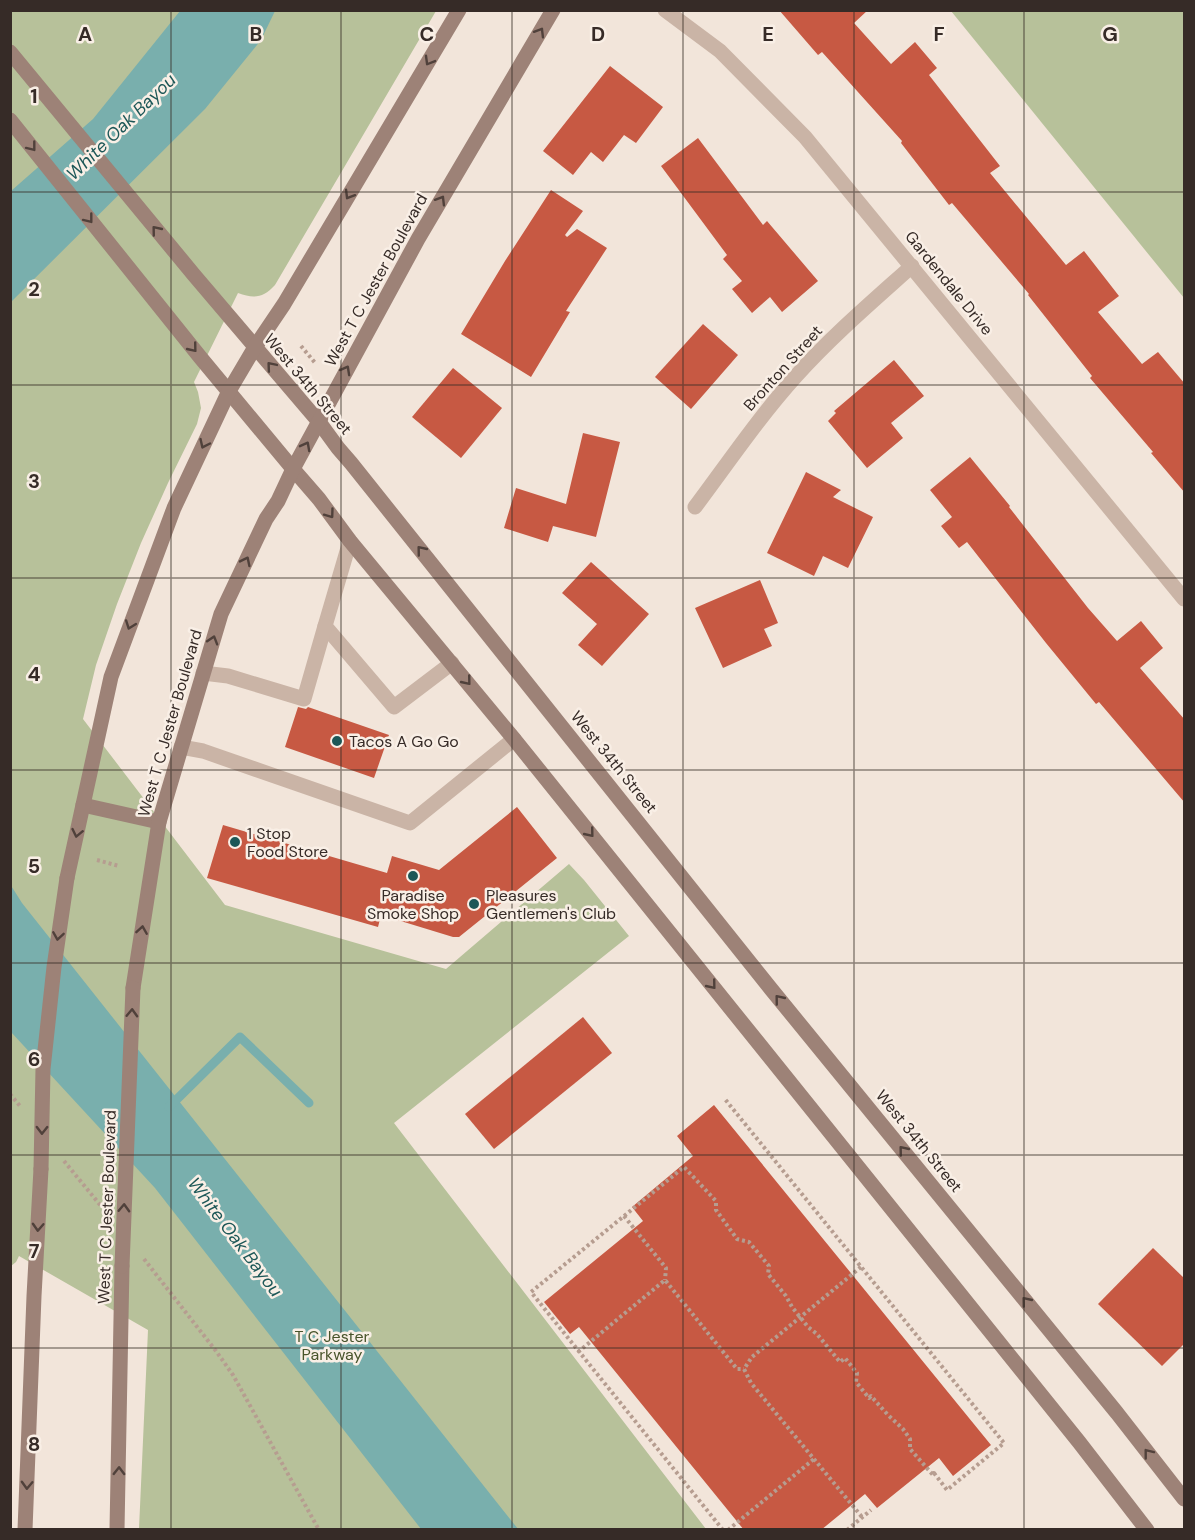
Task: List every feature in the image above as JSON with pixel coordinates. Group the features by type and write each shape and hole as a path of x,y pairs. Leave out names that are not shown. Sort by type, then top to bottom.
{"main road":[{"path":"26,1530 43,1069 54,967 67,878 111,677 174,508 229,391 284,304 459,10"},
{"name":"West T C Jester Boulevard","path":"117,1530 122,1266 133,988 159,822 221,614 266,519 278,501 418,239 553,10"},
{"name":"West 34th Street","path":"10,52 319,422 771,989 1185,1498"},
{"path":"10,120 156,303 514,739 1079,1442 1147,1530"},
{"path":"83,805 159,822"}],"street":[{"name":"Gardendale Drive","path":"665,10 720,51 805,137 1185,599"},
{"name":"Bronton Street","path":"695,507 795,376 844,327 912,266"},
{"path":"203,673 228,676 304,699 350,541"},
{"path":"325,626 394,707 452,663"},
{"path":"181,747 203,751 410,823 514,739"}],"path":[{"path":"301,346 316,364"},
{"path":"97,860 119,866"},
{"path":"10,1094 22,1109"},
{"path":"723,1530 531,1292 684,1167 716,1201 716,1210 737,1239 749,1242 769,1266 768,1274 800,1318 817,1334 840,1362 845,1358 857,1373 856,1382 869,1398 872,1396 903,1429 910,1439 910,1449 915,1456 933,1475 934,1473 947,1490 1004,1443 724,1098"},
{"path":"64,1161 106,1212"},
{"path":"624,1216 666,1268 665,1280 737,1369 744,1369"},
{"path":"142,1255 233,1374 319,1530"},
{"path":"744,1369 752,1357 861,1267"},
{"path":"578,1352 665,1280"},
{"path":"744,1369 751,1383 862,1517"},
{"path":"728,1530 814,1459"},
{"path":"847,1530 871,1510"}],"green space":[{"name":"T C Jester Parkway","path":"11,11 436,11 275,285 266,293 258,296 238,293 194,382 201,408 197,424 141,543 117,604 96,665 83,719 225,905 446,969 569,864 629,936 394,1123 706,1529 139,1529 148,1330 19,1256 11,1266"},
{"path":"951,11 1184,11 1184,298"}],"water":[{"name":"White Oak Bayou","path":"180,11 275,11 261,40 205,109 11,302 11,191 93,119"},
{"name":"White Oak Bayou","path":"10,884 22,903 518,1529 421,1529 155,1188 11,1032"}],"building":[{"path":"779,10 868,10 854,23 891,64 915,42 937,68 929,75 1000,166 990,173 1066,265 1084,251 1119,296 1098,312 1142,364 1158,352 1185,384 1185,493 1090,378 1092,376 1029,294 952,203 949,205 901,143 902,141 822,52 818,55"},
{"path":"610,66 663,107 636,143 624,135 603,162 591,152 573,175 543,151"},
{"path":"698,138 763,225 767,221 818,281 782,312 770,297 752,313 732,289 742,281 723,259 727,255 661,166"},
{"path":"551,190 583,211 565,235 567,237 577,229 607,248 566,311 570,312 531,377 461,334"},
{"path":"703,324 738,355 691,409 655,377"},
{"path":"894,360 924,396 891,423 903,438 867,468 828,421 836,413 834,411"},
{"path":"453,368 502,408 461,458 412,417"},
{"path":"583,433 620,442 596,537 553,526 548,542 504,528 516,488 566,504"},
{"path":"970,457 1088,608 1117,641 1141,621 1163,648 1140,668 1185,720 1185,803 1099,702 1096,704 967,542 959,548 941,526 952,517 930,490"},
{"path":"806,472 841,490 833,497 873,517 848,568 823,556 814,576 767,553"},
{"path":"591,562 649,614 602,666 578,645 597,624 562,593"},
{"path":"760,580 778,623 764,629 772,646 723,668 695,608"},
{"name":"Tacos A Go Go","path":"298,707 306,709 308,707 389,735 374,778 285,747"},
{"path":"517,807 557,858 459,937 381,915 378,927 207,878 223,825 387,873 392,856 439,870"},
{"path":"583,1017 612,1053 494,1149 465,1114"},
{"path":"714,1105 991,1445 953,1476 939,1458 877,1508 865,1494 821,1530 744,1530 579,1327 570,1334 544,1302 643,1221 632,1207 693,1156 677,1136"},
{"path":"1153,1248 1185,1279 1185,1343 1162,1366 1098,1304"}],"waterway":[{"path":"169,1107 240,1037 309,1103"}],"place":[{"name":"Tacos A Go Go","path":"337,741"},
{"name":"1 Stop Food Store","path":"235,842"},
{"name":"Paradise Smoke Shop","path":"413,876"},
{"name":"Pleasures Gentlemen's Club","path":"474,904"}]}
